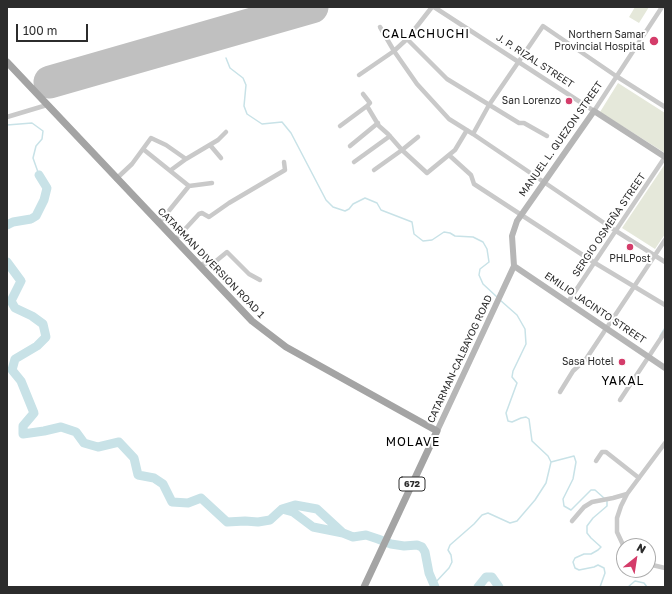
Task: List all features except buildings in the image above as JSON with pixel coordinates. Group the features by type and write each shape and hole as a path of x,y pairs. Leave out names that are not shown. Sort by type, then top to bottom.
{"main road":[{"name":"CATARMAN DIVERSION ROAD 1","path":"9,66 252,321 286,347 437,431"},
{"name":"J. P. RIZAL STREET","path":"594,111 665,157"},
{"name":"MANUEL L. QUEZON STREET","path":"514,266 512,236 521,214 594,111"},
{"name":"CATARMAN-CALBAYOG ROAD","path":"364,587 514,266"},
{"name":"EMILIO JACINTO STREET","path":"514,266 665,368"}],"street":[{"path":"359,75 394,51 407,39 433,7"},
{"name":"J. P. RIZAL STREET","path":"433,7 594,111"},
{"name":"MANUEL L. QUEZON STREET","path":"594,111 662,7"},
{"path":"473,134 489,105 543,26 616,76 665,107"},
{"path":"380,27 394,51 417,84 449,119 544,181 616,231 665,262"},
{"path":"407,39 447,79 519,123 524,123 546,136"},
{"path":"340,126 370,103 363,94"},
{"path":"7,117 46,105"},
{"path":"367,106 378,124 402,150 427,173 455,150 467,130"},
{"path":"350,146 378,124"},
{"path":"171,170 186,159 218,140 226,132"},
{"path":"354,162 390,136"},
{"path":"374,170 402,150 418,136"},
{"path":"116,179 132,164 151,138 166,145 186,159"},
{"path":"210,145 221,158"},
{"path":"143,149 189,186"},
{"path":"449,155 471,176 474,184 634,288 665,306"},
{"name":"SERGIO OSMEÑA STREET","path":"568,302 665,157"},
{"path":"175,240 199,214 202,213 209,217 229,203 285,170 284,162"},
{"path":"159,223 189,186 212,183"},
{"path":"560,392 574,371 586,359 665,240"},
{"path":"198,265 216,261 227,252 249,274 260,280"},
{"path":"620,400 665,332"},
{"path":"620,538 617,532 617,518 621,506 627,494 665,443"},
{"path":"596,461 602,452 606,452 639,478"},
{"path":"572,521 584,507 592,502 627,494"}],"shaded area":[{"path":"635,7 649,7 639,23 629,17"},
{"path":"618,83 665,113 665,153 600,112"},
{"path":"665,164 665,234 655,249 622,228"}],"waterway":[{"path":"226,58 230,68 243,78 246,85 244,106 247,114 262,124 282,122 291,133 326,200 333,207 345,211 353,204 365,198 377,203 381,210 412,222 414,234 423,241 432,240 444,232 455,236 473,237 483,242 487,249 489,262 480,269 479,275 483,284 497,297"},
{"path":"7,125 32,123 43,131 42,139 36,146 33,158 39,175"},
{"path":"7,225 13,222 31,219 36,216 44,200 47,188 39,175"},
{"path":"7,262 21,281 11,301 15,308 32,316 43,324 46,337 37,346 15,359 12,370 21,381 34,413 23,426 23,434 61,427 76,432 84,443 98,447 119,442 134,458 138,475 154,478 163,484 172,502 188,503 201,498 227,522 258,522 270,520 282,509 295,505 317,509 343,533"},
{"path":"434,584 449,568 452,562 451,555 448,550 450,545 482,515 488,513 510,523 517,521 535,500 546,483 551,462 548,456 532,441 529,419 526,417 512,422 508,421 506,413 517,383 512,377 513,371 526,344 525,329 517,315 500,300"},
{"path":"660,336 665,328"},
{"path":"551,462 574,456 576,462 573,479 563,499 564,506 571,510 591,490 595,490 604,498"},
{"path":"600,587 605,573 604,568 598,565 579,570 575,568 573,562 575,558 584,554 591,554 601,547 587,533 587,526 593,518 607,506 607,501"},
{"path":"282,509 293,512 313,527 343,533 353,537 366,535 391,544 404,546 417,545 422,547 425,552 429,573 435,587"},
{"path":"478,587 486,577 492,577 499,587"},
{"path":"628,587 635,581 644,583 647,587"}],"runway":[{"path":"50,82 312,7"}],"place":[{"name":"Northern Samar Provincial Hospital","path":"654,41"},
{"name":"San Lorenzo","path":"569,101"},
{"name":"PHLPost","path":"630,247"},
{"name":"Sasa Hotel","path":"622,362"}],"district":[{"name":"CALACHUCHI","path":"426,34"},
{"name":"YAKAL","path":"623,381"},
{"name":"MOLAVE","path":"413,442"}]}
